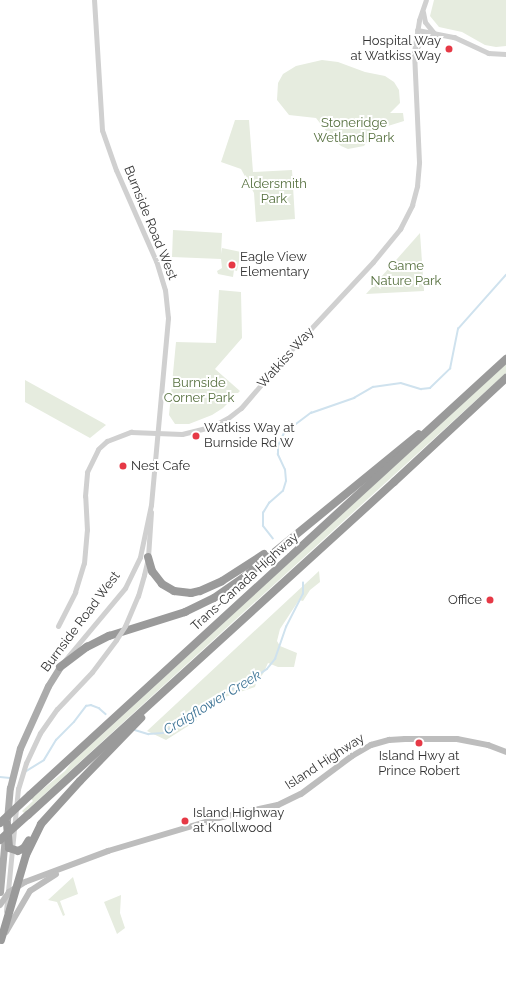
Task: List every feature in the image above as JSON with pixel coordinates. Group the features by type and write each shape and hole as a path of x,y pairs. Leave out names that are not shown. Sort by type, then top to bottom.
{"highway":[{"name":"Trans-Canada Highway","path":"3,823 30,795 506,359"},
{"name":"Trans-Canada Highway","path":"0,840 506,378"},
{"path":"60,667 87,647 109,636 185,612 214,598 238,582 468,393"},
{"path":"148,557 152,571 162,584 174,591 182,593 196,592 222,581 306,525"},
{"path":"3,823 9,848 13,851 18,851 24,848 41,824 80,781 182,675"},
{"path":"1,942 26,855 41,824"}],"main road":[{"name":"Burnside Road West","path":"0,892 3,823 14,770 20,748 32,718 48,686 60,667"},
{"name":"Island Highway","path":"0,905 9,892 17,886 34,878 69,867 145,839 222,817 278,805 301,794 362,750 384,741 405,739 457,739 488,745 506,752"},
{"name":"Island Highway","path":"1,942 30,891 69,867"}],"street":[{"name":"Burnside Road West","path":"60,667 125,588 140,557 151,505 167,325 167,300 156,261 116,170 102,130 94,0"},
{"name":"Watkiss Way","path":"58,626 75,592 84,563 87,530 86,483 91,461 98,450 115,437 131,432 175,434 199,430 228,418 241,408 290,351 373,262 400,229 412,205 419,169 414,52 417,30 422,9 426,0"},
{"path":"422,9 425,22 434,33"},
{"path":"417,30 458,38 482,52 506,54"},
{"path":"414,52 422,40 434,33"},
{"name":"Burnside Road West","path":"1,942 9,892 18,789 26,763 40,733 57,709 92,672 125,626 138,596 148,557 152,519 151,505"}],"green space":[{"path":"434,0 506,0 506,46 496,47 485,45 462,32 439,27 430,16"},
{"name":"Stoneridge Wetland Park","path":"322,60 338,62 365,72 385,76 394,82 399,90 400,103 390,113 403,113 404,121 375,130 364,146 348,149 341,146 331,137 316,118 289,115 277,100 278,83 283,74 296,66"},
{"name":"Aldersmith Park","path":"235,120 249,120 253,172 292,170 295,219 256,222 254,193 241,169 221,162"},
{"path":"173,230 222,233 221,254 222,248 241,252 237,271 234,270 233,277 218,274 217,271 222,268 221,259 172,257"},
{"name":"Game Nature Park","path":"420,233 424,291 366,294"},
{"name":"Burnside Corner Park","path":"219,290 241,292 242,338 215,369 240,391 223,408 212,415 189,424 175,424 169,415 176,342 216,343"},
{"path":"506,364 506,373 24,813 22,811 33,801 31,799 65,771 72,762"},
{"path":"25,380 106,425 90,438 25,402"},
{"path":"319,571 320,582 310,590 303,601 299,600 280,629 277,641 280,646 297,653 294,667 278,667 268,663 263,674 257,680 255,687 210,702 204,708 196,721 166,740 147,731"},
{"path":"73,877 78,894 60,901 65,915 63,916 57,902 48,900"},
{"path":"121,895 120,913 125,928 117,934 104,902"}],"waterway":[{"name":"Craigflower Creek","path":"273,539 263,526 263,513 269,503 283,491 286,481 285,470 278,455 278,446 284,433 311,413 354,398 373,387 401,383 421,389 430,388 450,369 458,329 506,275"},
{"name":"Craigflower Creek","path":"135,730 148,734 163,733 218,695 247,683 267,669 275,659 286,627 303,594 303,583"},
{"name":"Craigflower Creek","path":"25,772 44,760 56,740 74,722 86,706 91,705 99,708 106,714"},
{"name":"Craigflower Creek","path":"0,777 10,778"}],"place":[{"name":"Hospital Way at Watkiss Way","path":"449,49"},
{"name":"Eagle View Elementary","path":"232,265"},
{"name":"Watkiss Way at Burnside Rd W","path":"196,436"},
{"name":"Nest Cafe","path":"123,466"},
{"name":"Office","path":"490,600"},
{"name":"Island Hwy at Prince Robert","path":"419,743"},
{"name":"Island Highway at Knollwood","path":"185,821"}]}
